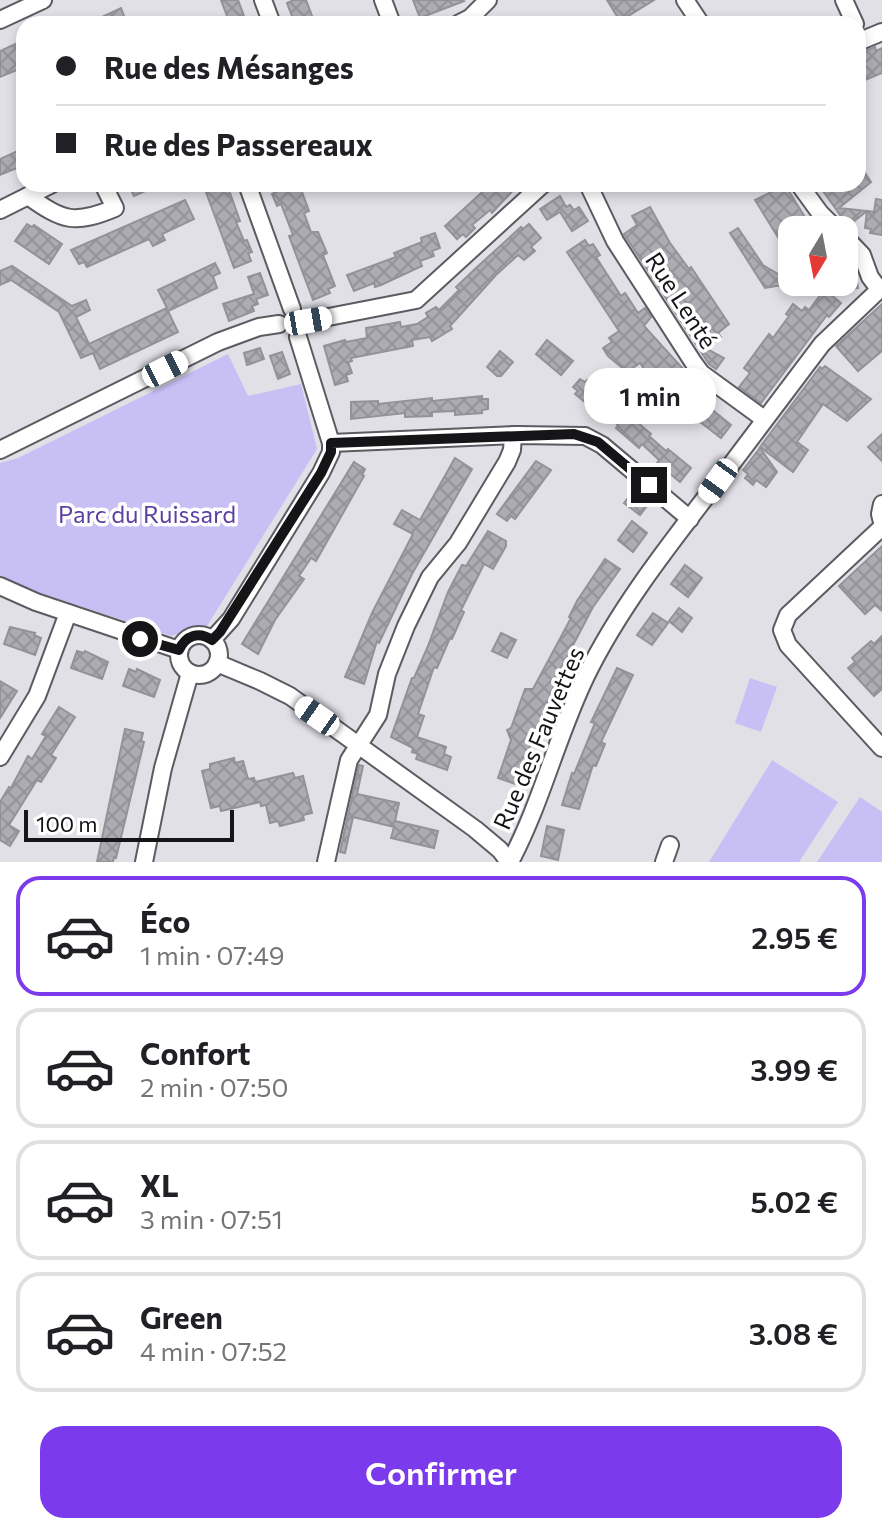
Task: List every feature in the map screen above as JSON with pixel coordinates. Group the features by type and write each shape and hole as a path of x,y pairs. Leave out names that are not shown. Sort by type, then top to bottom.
{"street":[{"path":"0,20 43,0"},
{"path":"472,16 488,0"},
{"path":"0,210 36,192"},
{"path":"28,196 57,215 85,219 115,208 107,192"},
{"path":"250,192 292,309"},
{"path":"308,321 411,302 425,294 534,192"},
{"name":"Rue Lenté","path":"592,192 615,241 701,373 764,419"},
{"path":"805,192 823,216"},
{"path":"858,251 870,277 881,288"},
{"name":"Rue des Fauvettes","path":"510,862 524,834 564,725 597,655 640,587 828,336 881,288"},
{"path":"292,309 301,311 308,321 306,330 298,337 284,334 279,324 281,316 292,309"},
{"path":"0,450 218,342 259,327 279,324"},
{"path":"212,640 231,619 331,452 331,443 298,337"},
{"path":"331,443 513,435 568,434 589,437 690,519"},
{"path":"326,862 348,764 378,715 387,674 423,589 485,500 509,458 513,435"},
{"path":"882,504 882,525 788,615 782,630 788,645 882,748"},
{"path":"0,586 68,613 179,650"},
{"path":"0,757 37,696 68,613"},
{"path":"201,635 212,640 218,651 217,663 206,674 190,673 181,665 179,650 184,641 201,635"},
{"path":"217,663 284,693 475,829 510,862"},
{"path":"144,862 163,768 190,673"},
{"path":"664,862 670,845"}],"green space":[{"name":"Parc du Ruissard","path":"228,354 248,396 301,384 317,449 207,626 171,636 10,583 0,576 0,463 18,458"},
{"path":"750,678 777,687 761,732 735,723"},
{"path":"772,760 838,802 799,862 709,862"},
{"path":"860,797 882,812 882,862 817,862"}],"building":[{"path":"221,0 238,0 244,16 227,16"},
{"path":"306,0 312,16 292,16 287,3"},
{"path":"413,0 464,1 425,16 419,16"},
{"path":"607,0 654,0 628,16 617,16"},
{"path":"121,8 124,16 104,16"},
{"path":"16,44 16,70 0,77 0,51"},
{"path":"882,48 882,73 866,80 866,51"},
{"path":"16,152 16,168 0,175 0,159"},
{"path":"206,192 230,193 240,221 236,222 252,252 248,253 251,261 234,268"},
{"path":"302,192 309,211 304,213 311,232 318,232 327,253 323,255 335,286 328,289 330,293 313,300 289,236 293,235 281,204 277,206 272,194"},
{"path":"482,192 512,192 492,213 490,210 472,225 475,228 466,237 463,234 457,239 445,226"},
{"path":"771,192 789,192 804,216 778,216 778,237 755,200"},
{"path":"824,192 859,192 839,208 867,211 858,218 841,216"},
{"path":"560,196 566,207 570,205 574,210 579,207 588,221 572,231 560,212 547,220 540,209"},
{"path":"876,199 882,200 882,235 870,233 871,229 865,228 867,211 874,212"},
{"path":"185,200 194,219 162,234 165,240 153,246 149,239 87,267 84,262 79,264 71,250"},
{"path":"650,207 670,243 689,269 691,267 729,324 718,333 721,337 705,348 724,358 716,369 709,364 624,234 637,225 632,216"},
{"path":"27,224 34,225 62,244 49,264 15,241"},
{"path":"529,224 541,238 531,247 535,251 524,260 518,255 496,275 450,326 452,329 432,341 430,337 412,340 413,346 351,358 352,361 348,362 352,373 346,375 348,381 335,385 324,346 367,338 366,328 400,322 401,327 417,324 428,317 426,313 436,307 439,310 459,290 456,287 521,227 523,229"},
{"path":"738,228 763,265 778,274 778,286 765,288 730,233"},
{"path":"435,233 440,248 432,251 434,256 420,261 422,266 381,285 375,287 374,283 354,291 347,275 396,257 394,253"},
{"path":"585,240 589,246 593,244 600,255 596,257 621,296 625,293 638,313 645,308 651,317 644,326 695,382 687,392 676,379 663,387 657,379 653,382 640,363 627,372 608,356 603,348 612,342 609,338 619,331 567,252"},
{"path":"215,263 220,273 213,276 217,288 168,311 178,332 100,369 93,353 81,358 59,312 11,280 0,285 0,271 12,266 72,306 86,300 90,310 76,317 89,344 167,308 158,290"},
{"path":"260,273 268,295 256,299 258,304 252,306 254,311 229,321 223,304 254,294 248,277"},
{"path":"820,296 833,296 841,303 829,317 827,315 761,403 739,387 750,373 744,368 769,334 773,338 789,316 786,314 793,304 802,311 805,307 809,310"},
{"path":"882,304 882,351 858,371 836,346"},
{"path":"547,340 573,361 561,375 536,354"},
{"path":"260,348 264,359 247,365 244,353"},
{"path":"500,351 513,362 501,376 497,376 487,367"},
{"path":"282,352 290,374 278,379 270,356"},
{"path":"825,366 871,399 847,421 823,404 797,442 808,450 793,472 760,447 820,367"},
{"path":"580,379 587,380 626,417 628,414 651,434 649,436 666,451 668,449 691,468 680,482 657,463 659,460 642,444 639,448 601,410 598,413 575,394 578,391 573,387"},
{"path":"482,396 482,399 488,399 488,409 482,410 482,413 455,415 455,411 432,412 432,416 405,417 405,413 351,419 351,402 378,401 378,404"},
{"path":"710,408 731,425 721,438 699,421"},
{"path":"882,434 882,461 868,447"},
{"path":"760,448 777,472 766,487 756,480 753,485 745,478 748,474 743,470"},
{"path":"455,458 472,469 412,574 379,643 377,641 364,684 345,677 372,613 413,534 394,524 402,510 420,520"},
{"path":"536,461 551,470 515,519 511,516 507,521 497,514"},
{"path":"354,462 365,469 364,476 316,561 311,558 299,576 304,579 275,620 258,654 242,644"},
{"path":"631,494 647,506 640,515 624,503"},
{"path":"632,521 647,533 633,552 618,540"},
{"path":"488,531 506,541 506,546 493,569 484,564 461,610 464,612 452,639 437,668 434,667 418,714 424,716 417,737 446,747 444,754 451,757 447,770 416,759 418,754 412,752 413,748 391,737 448,592 462,565 466,566"},
{"path":"882,546 882,611 875,605 865,614 839,586"},
{"path":"605,559 620,569 593,607 560,670 515,784 498,778 511,740 507,730 511,728 525,689 533,689 577,601"},
{"path":"685,565 702,578 688,597 671,584"},
{"path":"679,608 692,618 682,632 669,621"},
{"path":"653,613 668,623 652,645 637,635"},
{"path":"10,627 35,633 41,638 35,655 4,644"},
{"path":"501,633 516,640 507,658 492,651"},
{"path":"882,636 882,689 874,696 848,668 855,662 852,658 871,641 874,644"},
{"path":"77,651 85,651 108,662 102,679 71,668"},
{"path":"617,668 633,675 601,742 605,744 596,766 593,765 579,809 562,805 572,773 595,723 591,722"},
{"path":"129,669 136,672 137,669 160,680 154,697 123,686"},
{"path":"0,681 17,691 0,718"},
{"path":"59,707 75,717 51,755 56,758 41,782 37,780 9,825 19,831 10,846 0,840 0,802 28,756 32,759 46,736 42,734"},
{"path":"125,729 143,733 141,741 144,742 116,858 113,862 97,862"},
{"path":"234,758 235,763 243,761 248,779 254,778 255,782 293,773 295,778 303,776 312,813 303,815 304,820 280,826 278,821 270,823 266,805 261,806 260,802 221,811 220,806 211,808 202,771 210,769 210,764"},
{"path":"359,765 363,766 357,794 399,803 395,821 438,831 434,848 391,838 394,827 353,817 345,853 340,852"},
{"path":"547,826 564,830 558,860 541,856"}],"route":[{"path":"140,639 179,650 184,641 192,636 201,635 212,640 220,632 321,473 331,452 331,443 574,434 598,442 649,485"}]}
